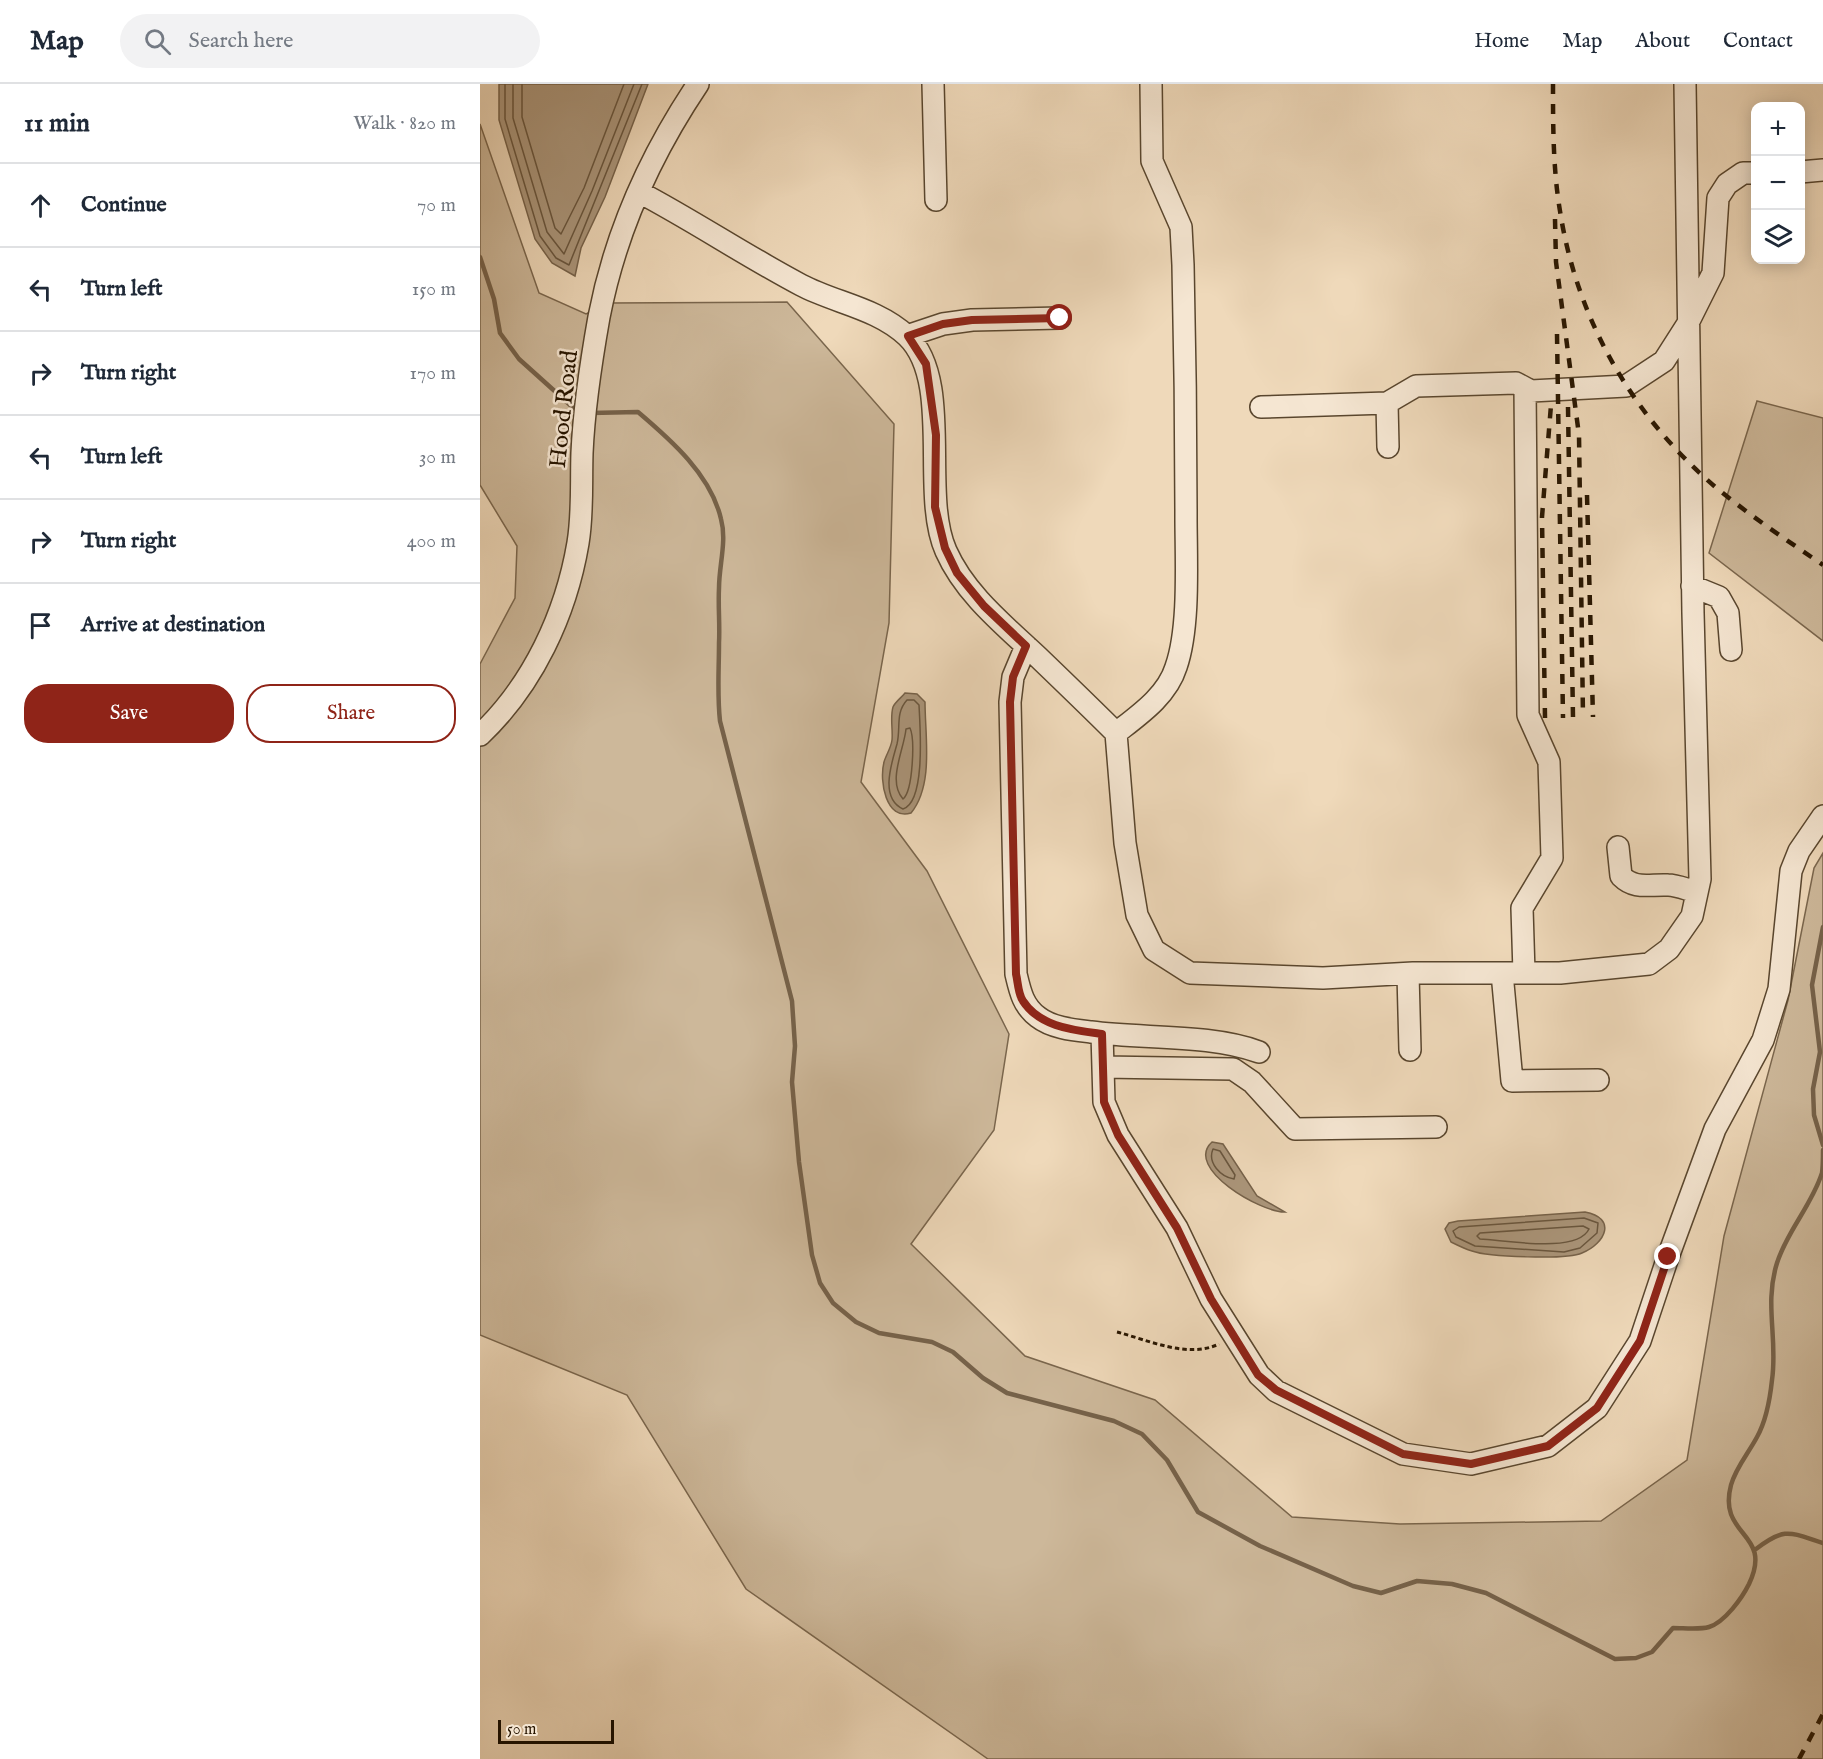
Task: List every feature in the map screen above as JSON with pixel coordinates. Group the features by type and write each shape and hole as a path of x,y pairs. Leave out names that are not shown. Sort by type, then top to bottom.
{"street":[{"name":"Hood Road","path":"480,735 506,707 528,676 561,609 578,543 587,395 599,316 609,274 639,192 660,147 698,84"},
{"path":"933,84 936,200"},
{"path":"1116,733 1146,710 1167,687 1176,668 1183,640 1186,544 1182,246 1180,227 1152,161 1151,84"},
{"path":"639,192 802,286 874,314 908,336 926,364 936,435 935,507 945,548 957,573 984,606 1116,733 1125,843 1137,915 1154,950 1190,973 1323,978 1408,974 1560,973 1648,964 1669,949 1692,916 1700,879 1687,325 1685,84"},
{"path":"1805,172 1823,170"},
{"path":"1261,406 1387,404 1416,386 1516,383 1531,391 1626,386 1664,361 1687,325 1713,273 1718,198 1727,184 1743,173 1751,173"},
{"path":"908,336 943,324 972,320 1060,318"},
{"path":"1524,973 1522,908 1552,858 1549,762 1528,715 1525,388"},
{"path":"1387,404 1388,447"},
{"path":"1692,586 1719,597 1728,613 1731,650"},
{"path":"1026,646 1013,677 1010,702 1016,974 1022,999 1039,1018 1066,1029 1102,1034 1237,1044 1259,1052"},
{"path":"1102,1034 1104,1102 1118,1135 1177,1228 1211,1299 1258,1375 1276,1390 1403,1454 1471,1464 1548,1446 1597,1408 1640,1341 1668,1257 1716,1129 1763,1040 1779,989 1791,871 1799,851 1823,816"},
{"path":"1618,847 1621,876 1628,883 1639,886 1670,885 1697,892"},
{"path":"1502,973 1512,1081 1599,1080"},
{"path":"1408,974 1410,1050"},
{"path":"1103,1067 1233,1069 1252,1082 1295,1129 1436,1127"}],"path":[{"path":"1117,1332 1183,1349 1202,1349 1217,1345 1232,1334"}],"shaded area":[{"path":"480,124 539,293 586,314 609,303 787,302 894,424 889,623 861,782 927,871 1009,1034 994,1130 911,1244 1025,1356 1155,1400 1292,1517 1400,1524 1601,1521 1687,1460 1724,1236 1788,1000 1814,868 1823,853 1823,1759 988,1759 746,1589 627,1395 480,1335 480,664 515,598 517,546 480,485"},
{"path":"1757,401 1823,418 1823,641 1709,553"}],"water":[{"path":"499,84 648,84 605,197 581,248 575,276 552,263 535,239 499,120"},
{"path":"905,693 917,694 925,702 927,760 923,789 918,802 911,813 902,814 890,805 886,798 883,770 892,740 893,707"},
{"path":"1212,1142 1223,1144 1257,1196 1285,1212 1260,1205 1244,1197 1216,1176 1208,1164 1206,1153"},
{"path":"1585,1212 1601,1220 1604,1231 1602,1237 1590,1249 1574,1255 1527,1257 1481,1253 1451,1242 1445,1229 1449,1223 1458,1221"}],"waterway":[{"path":"480,257 494,299 500,333 519,359 579,413"},
{"path":"590,413 638,412 663,434 699,473 716,503 721,519 723,536 719,579 718,692 720,721 792,1001 795,1046 792,1082 799,1162 812,1255 820,1283 833,1303 856,1322 879,1333 932,1342 953,1352 983,1378 1007,1393 1114,1421 1142,1434 1167,1460 1198,1512 1260,1546 1353,1586 1381,1593 1417,1581 1452,1584 1486,1593 1615,1659 1636,1658 1652,1652 1673,1628 1701,1628 1715,1624 1732,1609 1749,1584 1755,1567 1755,1554 1751,1543 1731,1515 1729,1502 1731,1485 1765,1417 1773,1365 1771,1307 1773,1278 1781,1251 1818,1185 1822,1173 1823,1150"},
{"path":"1823,927 1812,985 1820,1052 1813,1089 1814,1115 1823,1145"},
{"path":"1756,1549 1774,1537 1788,1534 1823,1543"}],"railway":[{"path":"1553,84 1556,179 1568,252 1595,329 1614,365 1636,400 1688,462 1744,510 1823,565"},
{"path":"1555,219 1556,262 1579,435 1583,717"},
{"path":"1557,334 1563,718"},
{"path":"1545,718 1542,517 1551,405"},
{"path":"1568,407 1573,718"},
{"path":"1587,495 1593,717"},
{"path":"1799,1759 1823,1714"}],"route":[{"path":"1060,318 972,320 943,324 908,336 926,364 936,435 935,507 945,548 957,573 984,606 1026,646 1013,677 1010,702 1016,974 1022,999 1039,1018 1066,1029 1102,1034 1104,1102 1118,1135 1177,1228 1211,1299 1258,1375 1276,1390 1353,1426 1403,1454 1471,1464 1548,1446 1597,1408 1640,1341 1668,1257"}]}
